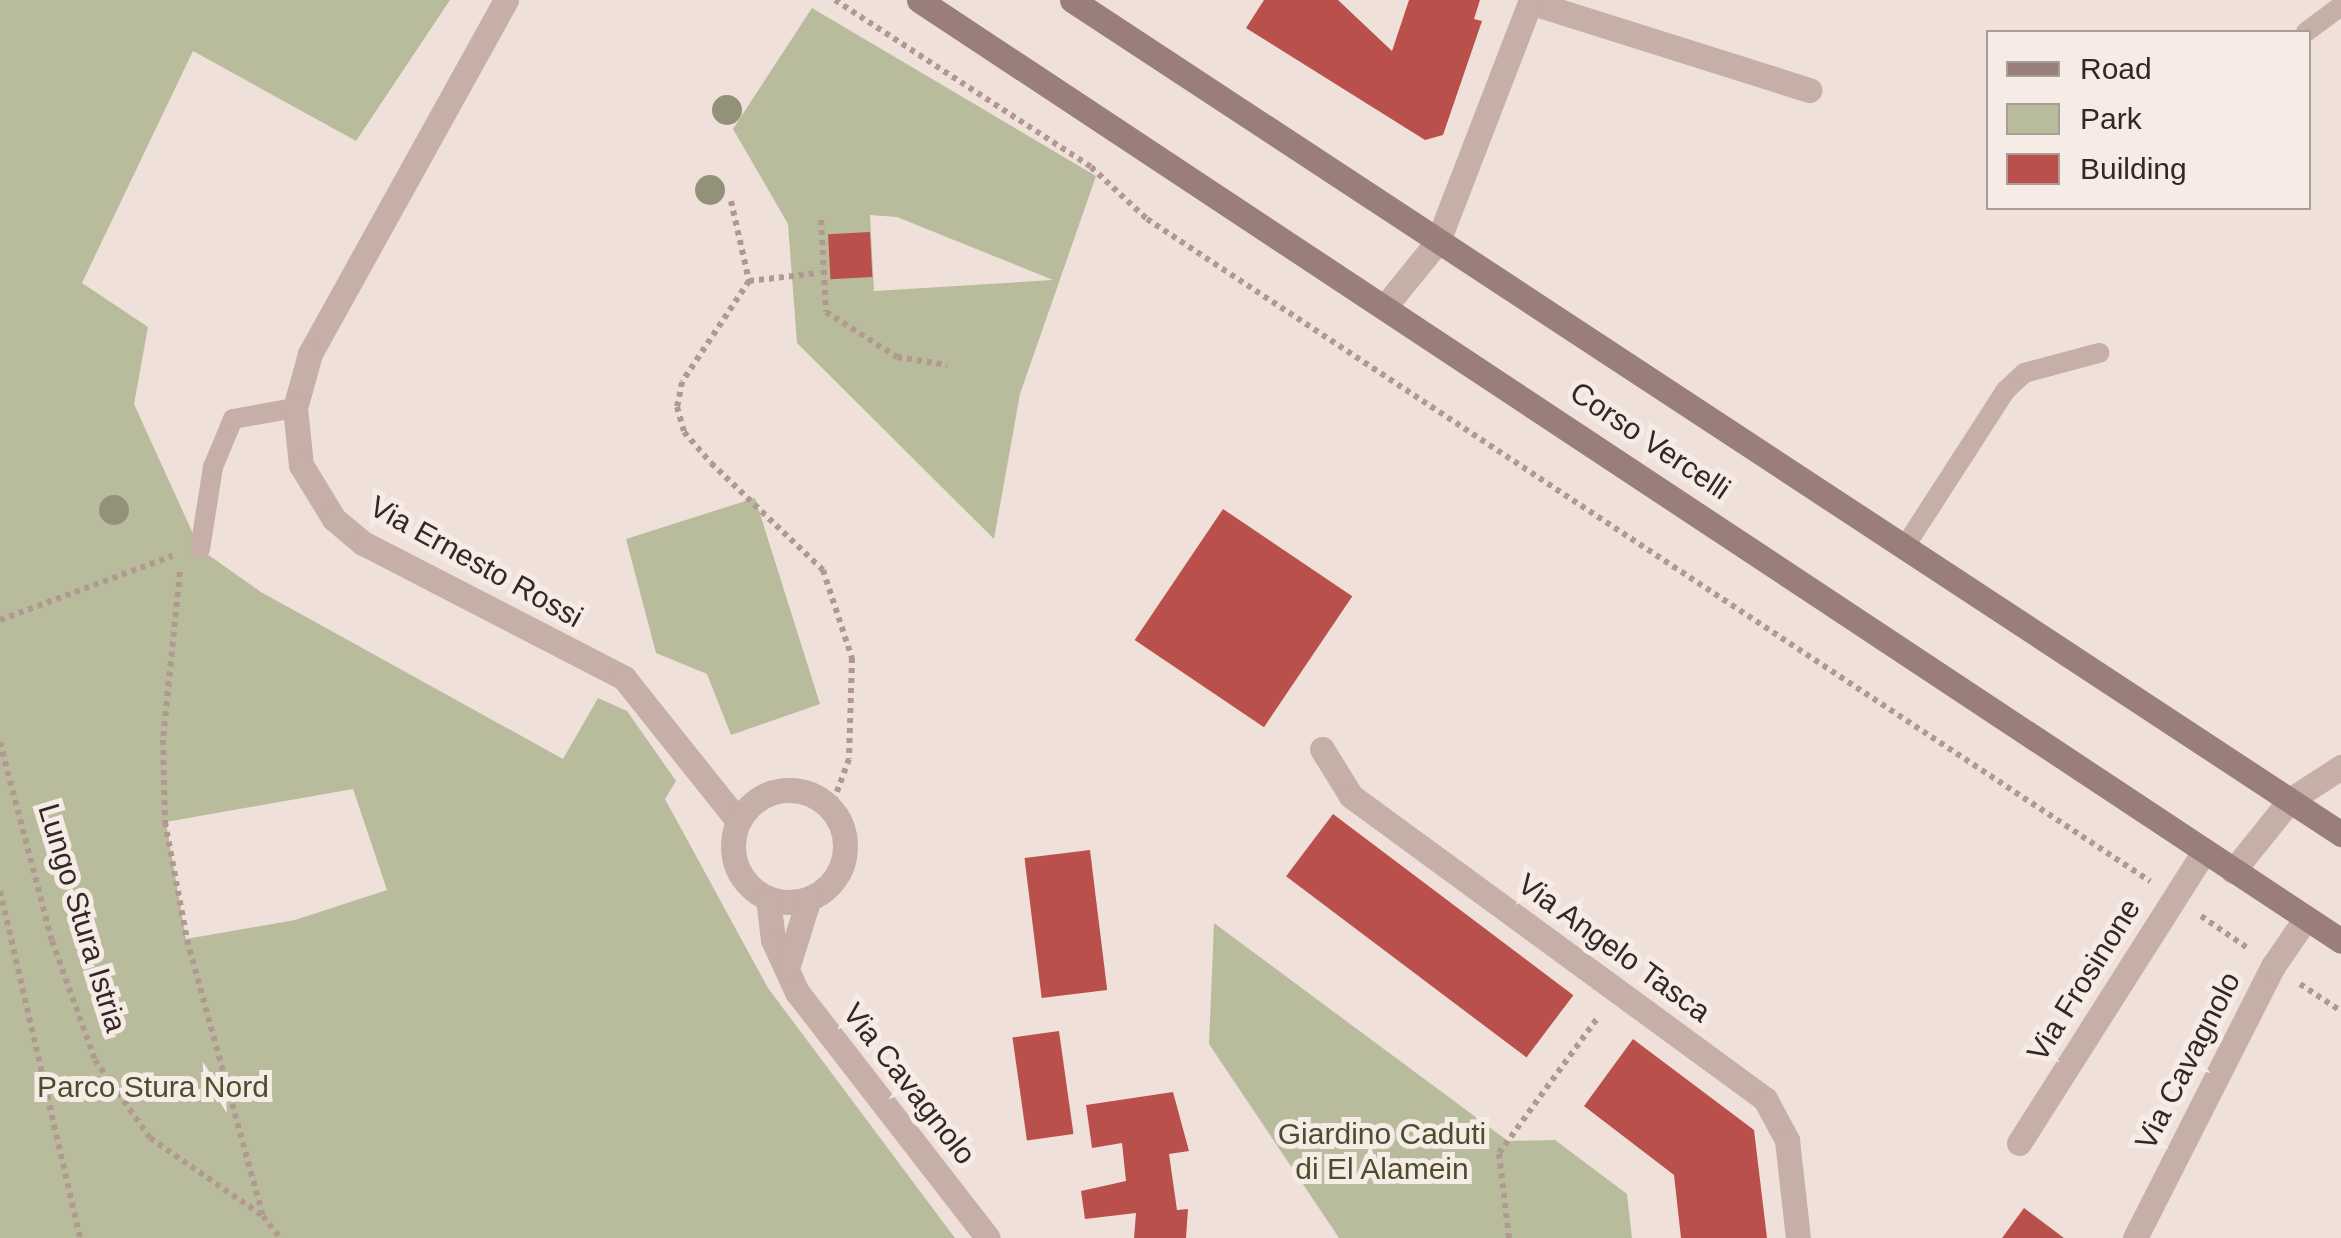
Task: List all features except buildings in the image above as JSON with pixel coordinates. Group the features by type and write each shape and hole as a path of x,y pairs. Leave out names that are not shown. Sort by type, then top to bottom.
{"main road":[{"name":"Corso Vercelli","path":"920,0 1387,304 2341,941"},
{"name":"Corso Vercelli","path":"1072,0 2341,834"}],"street":[{"name":"Via Ernesto Rossi","path":"506,0 310,354 295,408 301,466 334,520 624,678 738,821"},
{"path":"1387,304 1438,240 1530,1 1808,90"},
{"name":"Via Angelo Tasca","path":"1322,749 1351,796 1779,1116 1798,1238"},
{"path":"2232,871 2290,800 2341,767"},
{"path":"788,965 809,898 844,860 831,808 781,790 738,821 734,856 768,898 809,898"},
{"name":"Via Frosinone","path":"2019,1143 2204,852"},
{"name":"Via Cavagnolo","path":"768,898 773,940 835,1044 988,1238"},
{"name":"Via Cavagnolo","path":"2136,1238 2273,966 2306,918"}],"lane":[{"path":"2309,30 2341,6"},
{"path":"1904,548 2005,392 2024,373 2098,354"},
{"path":"200,549 213,468 233,419 295,408"}],"path":[{"path":"835,0 1091,167 1146,219 2341,1010"},
{"path":"731,201 749,281 682,382 677,407 684,432 711,464 823,570 852,658 849,758 831,808"},
{"path":"821,220 819,272 826,312 897,356 947,365"},
{"path":"749,281 819,272"},
{"path":"0,620 200,549"},
{"name":"Lungo Stura Istria","path":"200,549 175,588 163,740 165,822 186,940 264,1216"},
{"name":"Lungo Stura Istria","path":"0,742 52,941 95,1060 150,1138 264,1216 280,1238"},
{"path":"0,891 80,1238"},
{"path":"1509,1238 1500,1153 1616,991"}],"green space":[{"name":"Parco Stura Nord","path":"0,0 450,0 356,141 193,51 82,283 148,327 134,404 200,549 261,592 563,759 598,698 627,711 676,781 665,799 768,988 955,1238 0,1238","holes":["353,789 387,890 295,920 186,939 166,822"]},
{"path":"812,8 1096,176 1020,394 994,539 797,343 788,224 733,129","holes":["870,215 897,217 1053,280 874,291"]},
{"path":"755,498 820,704 731,735 707,674 656,653 626,539"},
{"name":"Giardino Caduti di El Alamein","path":"1214,923 1508,1141 1555,1140 1627,1194 1632,1238 1339,1238 1209,1044"}]}
